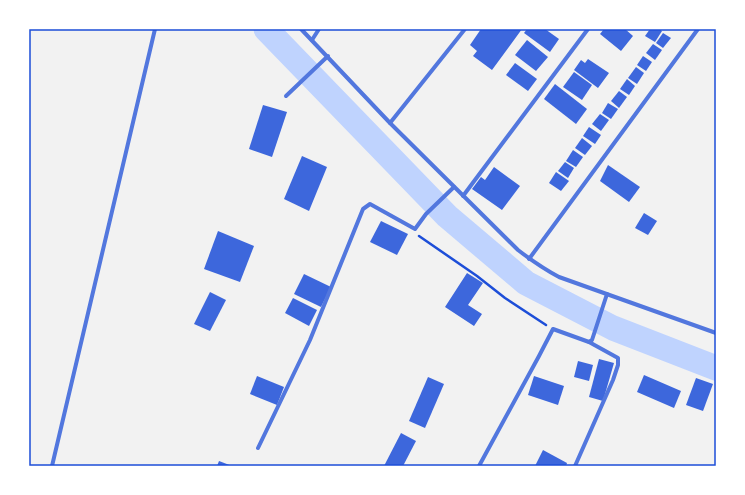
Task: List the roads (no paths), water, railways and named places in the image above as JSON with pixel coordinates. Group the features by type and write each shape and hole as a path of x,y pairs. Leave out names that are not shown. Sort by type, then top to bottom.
{"street":[{"path":"52,466 155,29"},
{"path":"301,29 453,188 529,259 559,277 716,333"},
{"path":"312,40 319,29"},
{"path":"390,123 465,29"},
{"path":"463,196 588,29"},
{"path":"529,259 698,29"},
{"path":"286,96 327,57"},
{"path":"258,448 310,340 363,209 370,204 415,229 426,214 453,188"},
{"path":"589,342 592,340 607,294"},
{"path":"479,466 553,329 589,342 618,358 618,365 614,380 575,466"}],"waterway":[{"path":"266,29 447,216 526,283 613,328 716,368"}]}
